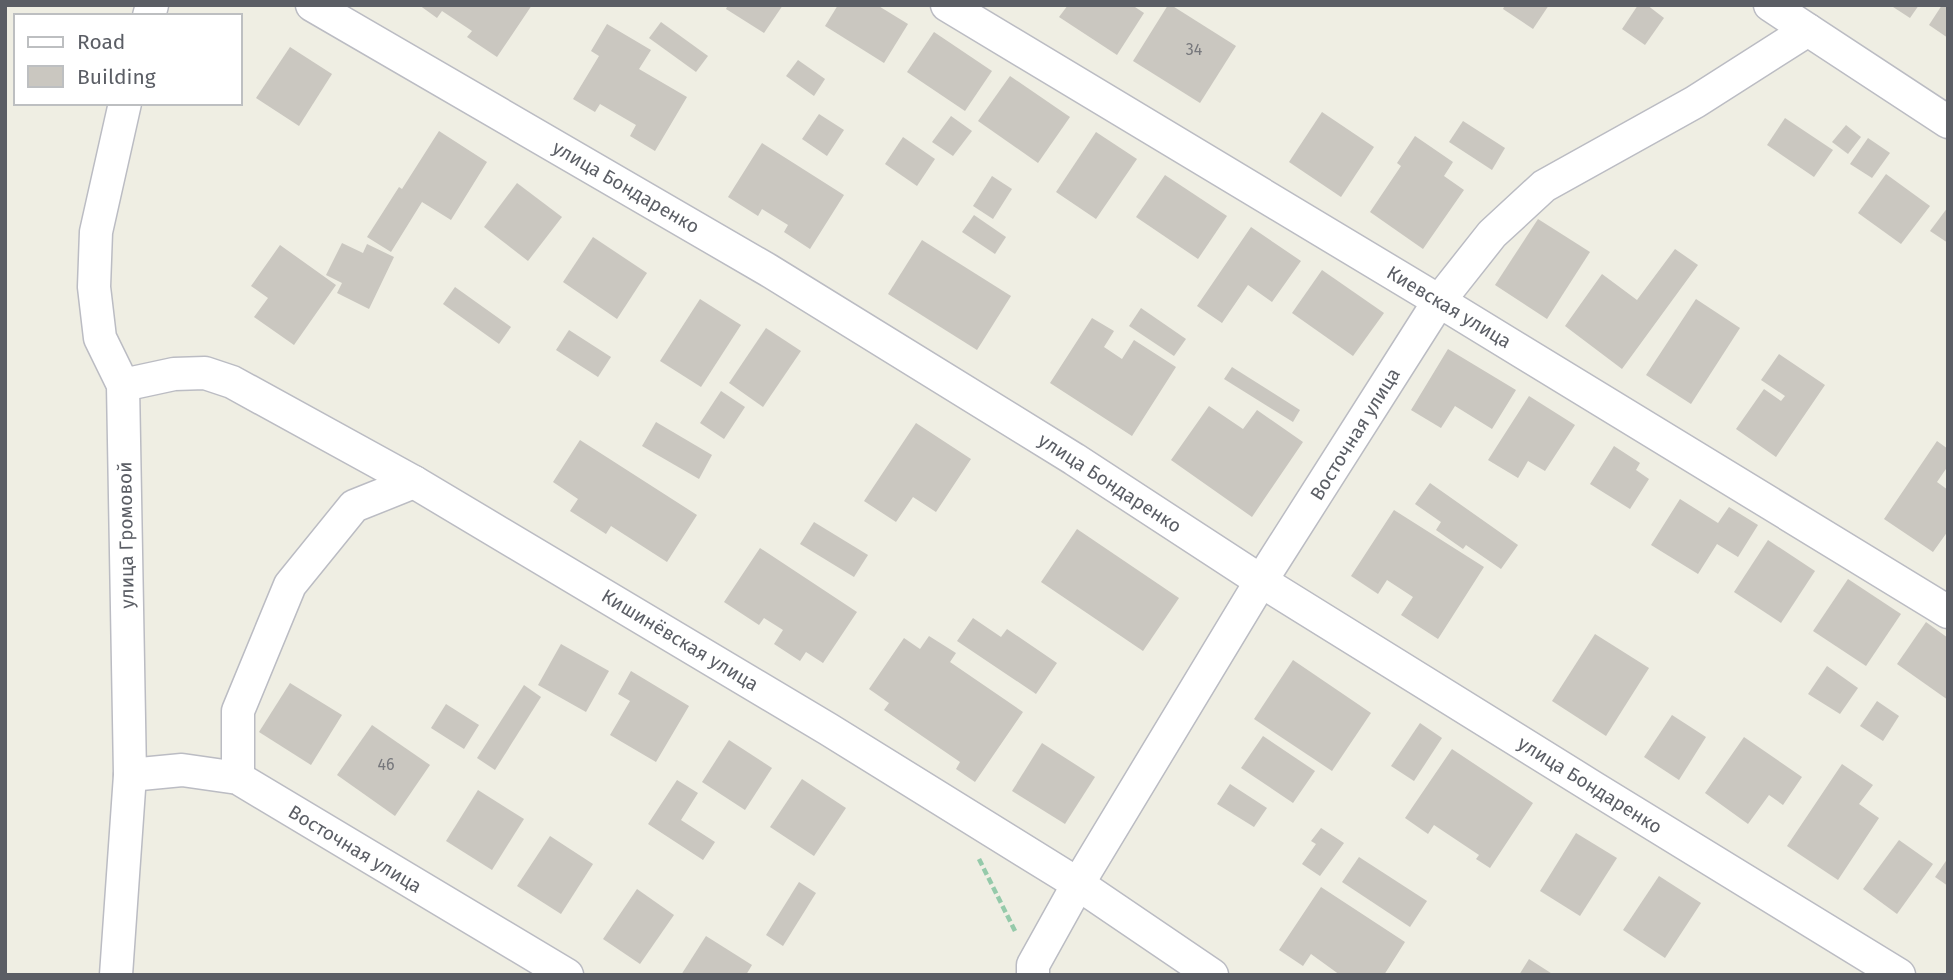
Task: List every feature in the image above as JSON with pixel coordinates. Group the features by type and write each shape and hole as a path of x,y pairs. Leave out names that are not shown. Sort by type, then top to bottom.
{"street":[{"name":"улица Бондаренко","path":"313,5 768,270 1074,459 1261,581 1899,975"},
{"name":"Киевская улица","path":"947,5 1440,301 1948,612"},
{"path":"1770,5 1948,122"},
{"name":"Восточная улица","path":"1023,971 1261,581 1440,301 1492,234 1544,186 1695,102 1808,30"},
{"name":"улица Громовой","path":"116,975 130,775 123,385 100,338 94,287 96,232 125,105"},
{"name":"Кишинёвская улица","path":"123,385 174,374 205,373 232,382 414,482 828,729 1078,884 1212,975"},
{"path":"238,779 238,711 290,585 354,506 414,482"},
{"name":"Восточная улица","path":"130,775 182,770 238,779 567,975"}],"path":[{"path":"978,856 999,903 1023,971"}],"building":[{"path":"419,5 532,5 497,57 467,37 472,31 442,11 437,18"},
{"path":"728,5 783,5 764,33 726,9"},
{"path":"838,5 877,5 908,24 884,63 825,26"},
{"path":"1068,5 1132,5 1144,13 1117,55 1059,17"},
{"path":"1168,5 1236,46 1200,103 1133,61"},
{"path":"1505,5 1549,5 1533,29 1503,9"},
{"path":"1638,5 1647,5 1664,18 1645,45 1622,29"},
{"path":"1890,5 1919,5 1910,18"},
{"path":"1942,5 1948,5 1948,38 1929,25"},
{"path":"661,22 708,56 696,72 649,38"},
{"path":"607,24 651,50 639,69 687,97 655,151 630,136 636,125 600,104 595,112 573,99 599,56 591,51"},
{"path":"934,32 992,71 965,111 907,72"},
{"path":"290,47 332,74 299,126 256,98"},
{"path":"798,60 825,79 814,96 786,76"},
{"path":"1010,76 1070,117 1038,163 978,121"},
{"path":"1322,112 1374,147 1341,197 1289,162"},
{"path":"819,114 844,130 827,156 802,139"},
{"path":"951,116 972,131 953,156 932,142"},
{"path":"1785,118 1833,150 1814,177 1767,145"},
{"path":"1463,121 1505,148 1492,170 1449,142"},
{"path":"1846,125 1861,137 1848,154 1832,142"},
{"path":"439,131 487,162 451,220 422,202 391,252 367,237"},
{"path":"1096,132 1137,159 1096,219 1056,192"},
{"path":"1415,136 1453,162 1444,176 1464,190 1423,249 1370,212 1401,166 1397,163"},
{"path":"903,137 935,159 917,186 885,164"},
{"path":"1868,138 1890,153 1872,178 1850,164"},
{"path":"762,143 844,195 810,249 784,232 788,225 762,209 758,216 728,197"},
{"path":"1886,174 1930,206 1901,244 1858,213"},
{"path":"1165,175 1227,216 1198,259 1136,217"},
{"path":"992,176 1012,189 993,219 973,206"},
{"path":"517,183 562,217 528,261 484,227"},
{"path":"1948,207 1948,243 1930,231"},
{"path":"974,215 1006,237 995,254 962,232"},
{"path":"1538,219 1590,252 1547,319 1495,285"},
{"path":"1251,227 1301,261 1272,302 1248,285 1222,323 1197,306"},
{"path":"593,237 647,273 617,319 563,282"},
{"path":"922,240 1011,296 977,350 888,294"},
{"path":"342,243 363,253 367,244 394,257 369,309 337,293 342,283 326,275"},
{"path":"280,245 336,285 294,345 254,317 268,298 251,286"},
{"path":"1675,249 1698,265 1622,369 1565,326 1602,274 1637,300"},
{"path":"1322,270 1384,313 1353,356 1292,313"},
{"path":"455,287 511,327 499,344 443,304"},
{"path":"700,299 741,325 701,387 660,361"},
{"path":"1696,299 1740,328 1691,404 1646,375"},
{"path":"1141,308 1186,339 1174,356 1129,326"},
{"path":"1092,318 1114,331 1104,347 1122,359 1134,340 1176,367 1132,436 1050,383"},
{"path":"766,328 801,351 763,407 729,383"},
{"path":"569,330 611,357 598,377 556,350"},
{"path":"1448,349 1516,390 1492,429 1455,406 1441,428 1411,410"},
{"path":"1779,354 1825,385 1776,457 1736,429 1764,389 1781,401 1785,396 1761,380"},
{"path":"1232,367 1300,410 1293,422 1224,379"},
{"path":"721,391 745,407 724,439 700,423"},
{"path":"1529,396 1575,425 1545,471 1528,461 1518,478 1488,460"},
{"path":"1209,406 1243,429 1257,410 1303,442 1252,517 1171,460"},
{"path":"656,422 712,455 699,479 642,446"},
{"path":"916,423 971,459 936,512 913,497 896,522 864,501"},
{"path":"580,440 697,515 667,562 611,526 606,534 570,511 578,499 553,482"},
{"path":"1937,441 1948,449 1948,466 1937,482 1948,490 1948,531 1933,552 1884,519"},
{"path":"1614,446 1640,463 1636,470 1649,479 1630,509 1590,484"},
{"path":"1430,483 1518,545 1501,569 1466,545 1463,549 1436,530 1441,522 1415,504"},
{"path":"1680,499 1718,523 1729,507 1758,525 1738,557 1717,544 1698,574 1651,545"},
{"path":"1394,510 1484,567 1438,639 1401,615 1413,597 1387,580 1378,594 1351,576"},
{"path":"814,522 868,555 854,577 800,544"},
{"path":"1077,529 1179,598 1143,651 1041,582"},
{"path":"1768,540 1815,571 1781,623 1734,592"},
{"path":"760,548 857,612 823,663 806,652 800,661 774,644 783,630 764,618 759,625 724,602"},
{"path":"1848,579 1901,614 1866,666 1813,631"},
{"path":"973,618 1001,637 1007,629 1057,663 1036,694 957,641"},
{"path":"1926,622 1948,638 1948,700 1897,664"},
{"path":"1595,634 1649,668 1606,736 1552,701"},
{"path":"929,636 956,653 950,662 1023,712 975,782 956,769 960,762 884,710 889,703 869,689 904,638 920,649"},
{"path":"561,644 609,671 586,712 538,685"},
{"path":"1293,660 1371,713 1332,771 1254,719"},
{"path":"1827,666 1858,688 1840,714 1808,694"},
{"path":"631,671 689,706 656,762 610,735 630,701 618,694"},
{"path":"290,683 342,715 311,765 259,732"},
{"path":"524,685 541,697 495,770 477,758"},
{"path":"1877,701 1899,716 1883,741 1860,726"},
{"path":"446,704 479,725 464,749 431,728"},
{"path":"1672,715 1706,737 1679,780 1644,757"},
{"path":"1420,723 1442,738 1414,781 1391,766"},
{"path":"372,725 430,765 395,816 337,775"},
{"path":"1263,736 1315,771 1293,803 1241,768"},
{"path":"1744,737 1802,777 1783,805 1769,795 1748,824 1705,793"},
{"path":"729,740 772,768 745,810 702,782"},
{"path":"1042,743 1095,777 1065,824 1012,791"},
{"path":"1452,749 1533,803 1490,868 1476,859 1479,855 1434,825 1428,834 1405,818"},
{"path":"1842,764 1873,785 1859,804 1879,818 1838,880 1787,846"},
{"path":"802,779 846,808 814,856 770,827"},
{"path":"677,780 698,793 681,820 715,842 703,860 648,824"},
{"path":"1230,784 1267,808 1254,827 1217,804"},
{"path":"478,790 524,819 492,870 446,841"},
{"path":"1321,828 1344,843 1320,876 1302,864 1316,844 1311,841"},
{"path":"1576,833 1617,858 1580,916 1540,891"},
{"path":"550,836 593,864 561,914 517,886"},
{"path":"1899,840 1933,864 1897,914 1863,889"},
{"path":"1359,857 1427,901 1410,927 1342,882"},
{"path":"1948,858 1948,886 1935,877"},
{"path":"1659,876 1701,903 1665,958 1623,930"},
{"path":"799,882 816,893 783,946 766,935"},
{"path":"1321,887 1405,942 1384,975 1340,975 1311,954 1303,966 1279,950"},
{"path":"637,889 674,915 640,964 603,939"},
{"path":"706,936 752,965 746,975 681,975"},
{"path":"1529,959 1554,975 1519,975"}]}
